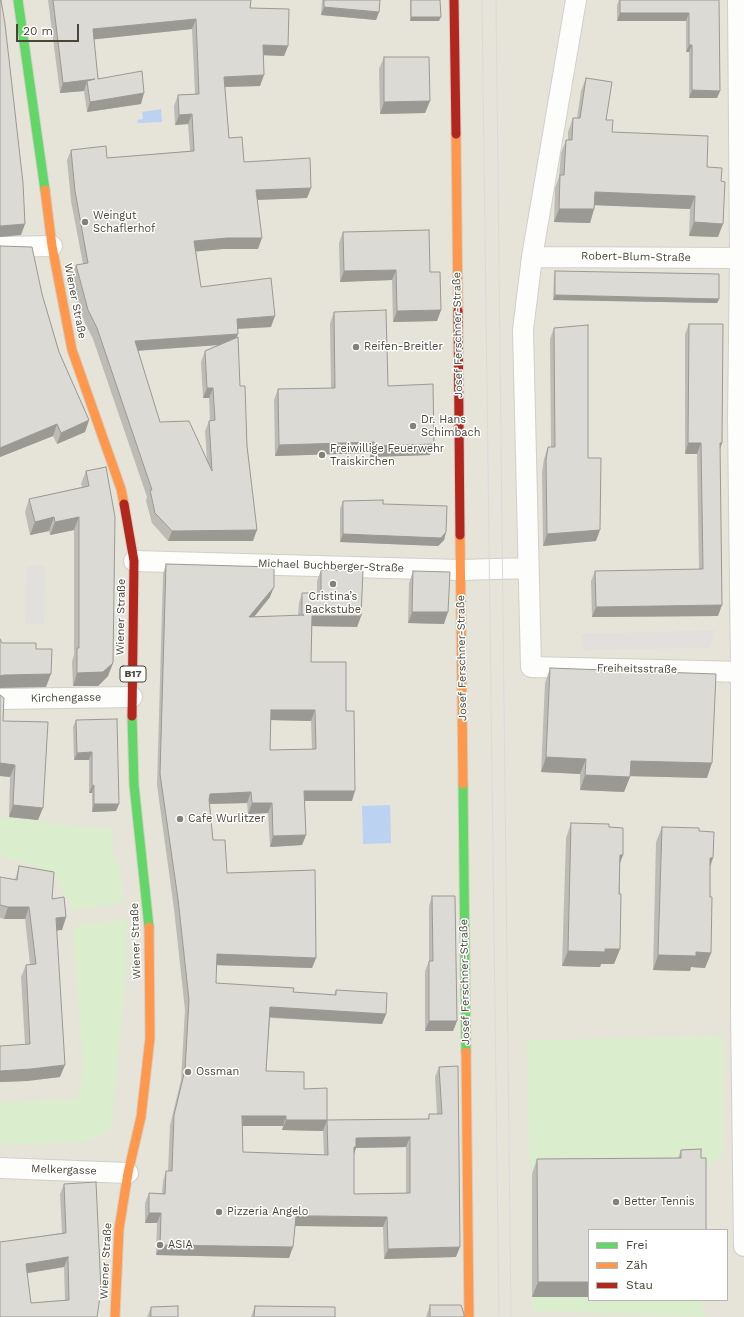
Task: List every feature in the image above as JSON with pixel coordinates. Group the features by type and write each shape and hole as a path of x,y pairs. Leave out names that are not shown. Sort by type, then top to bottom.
{"main road":[{"name":"Wiener Straße","path":"18,0 52,246 72,350 121,489 134,561 132,697 134,785 149,926 150,1038 141,1117 128,1173 118,1229 115,1317"},
{"name":"Josef Ferschner-Straße","path":"454,0 469,1317"}],"street":[{"path":"528,568 523,330 532,256 576,0"},
{"path":"738,0 741,97 738,419 743,672 744,1246"},
{"path":"0,247 52,246"},
{"name":"Robert-Blum-Straße","path":"532,256 740,258"},
{"name":"Michael Buchberger-Straße","path":"134,561 461,570 528,568"},
{"name":"Freiheitsstraße","path":"528,568 531,667 743,672"},
{"name":"Kirchengasse","path":"0,699 132,697"},
{"name":"Melkergasse","path":"0,1168 128,1173"}],"shaded area":[{"path":"0,0 744,0 744,1317 0,1317"},
{"path":"26,566 45,566 44,624 25,624"},
{"path":"715,630 710,648 583,650 581,634"}],"green space":[{"path":"0,817 112,830 113,859 119,863 124,902 72,910 71,903 52,873 0,855"},
{"path":"127,919 126,974 111,1128 106,1133 86,1142 0,1145 0,1103 78,1099 83,1067 73,927"},
{"name":"Better Tennis","path":"723,1037 723,1154 700,1173 591,1229 588,1229 588,1301 701,1301 705,1317 532,1311 532,1174 529,1155 527,1040"}],"water":[{"path":"161,109 162,122 138,123 137,120 143,119 142,112"},
{"path":"390,805 391,843 363,844 362,806"}],"building":[{"path":"0,0 5,24 23,183 25,224 0,226"},
{"path":"53,0 251,0 250,8 289,9 288,46 263,45 264,75 224,77 229,138 242,137 244,162 310,158 311,188 256,190 262,238 227,238 194,241 201,287 271,278 275,316 237,319 238,334 135,341 160,422 189,421 212,471 209,421 215,420 213,388 207,388 205,351 238,337 240,386 245,386 247,446 257,530 172,531 155,513 150,490 152,490 97,328 88,310 76,265 88,263 75,191 71,150 106,146 107,158 194,151 192,114 179,115 178,95 199,94 196,19 93,29 98,79 142,71 144,93 90,102 87,81 95,79 63,83"},
{"path":"324,0 380,0 379,12 324,7"},
{"path":"411,0 440,0 441,17 411,17"},
{"path":"620,0 719,0 720,91 692,90 692,45 689,45 689,13 620,13"},
{"path":"384,57 429,57 430,101 384,102"},
{"path":"586,78 612,82 606,120 613,120 612,132 708,136 707,167 722,168 721,181 725,182 723,224 694,222 695,196 595,192 594,209 559,209 560,175 564,175 566,140 572,140 573,118 580,118"},
{"path":"429,230 430,272 440,272 441,310 397,311 396,270 344,271 343,232"},
{"path":"0,246 32,247 42,294 59,352 89,420 61,433 57,424 0,448"},
{"path":"555,271 719,274 719,299 555,295"},
{"path":"386,310 388,386 433,384 434,444 374,446 374,442 279,445 278,389 335,388 334,312"},
{"path":"689,324 723,324 722,443 720,443 722,605 596,607 595,571 703,569 701,443 688,443"},
{"path":"588,325 588,458 601,458 600,530 547,534 546,460 548,447 555,447 554,328"},
{"path":"106,467 115,517 113,663 103,672 77,673 77,648 79,648 79,517 55,522 54,517 35,522 29,499 89,486 86,471"},
{"path":"383,500 383,504 447,506 446,532 441,538 343,534 343,501"},
{"path":"166,564 274,567 274,587 249,617 304,615 302,615 302,593 321,593 321,570 363,571 361,616 312,616 311,662 346,662 346,711 354,711 355,791 304,791 306,835 273,836 272,803 252,803 251,792 210,794 209,800 213,840 225,840 227,873 315,870 316,958 217,954 216,983 294,988 293,992 336,995 336,990 387,993 386,1014 270,1007 266,1071 304,1072 304,1089 327,1088 327,1120 429,1119 429,1114 442,1114 439,1067 458,1066 460,1247 388,1249 387,1217 318,1216 296,1216 293,1247 160,1245 161,1213 149,1213 149,1193 165,1194 166,1171 172,1171 174,1115 185,1070 189,1000 178,899 160,774","holes":["271,710 315,710 316,749 270,750","242,1116 286,1116 286,1120 327,1120 328,1155 243,1152","410,1137 410,1193 354,1194 354,1147 356,1147 356,1138"]},
{"path":"413,571 450,572 448,612 412,612"},
{"path":"0,639 2,643 36,643 36,649 52,649 51,674 0,676"},
{"path":"550,668 716,674 712,763 631,761 630,777 585,775 586,759 546,757"},
{"path":"0,695 4,698 3,721 48,722 43,808 13,805 15,765 0,763"},
{"path":"117,719 119,804 94,804 94,785 92,786 92,752 77,753 76,720"},
{"path":"571,823 609,824 609,827 623,828 623,855 620,855 619,894 621,894 620,949 605,949 605,952 568,951"},
{"path":"662,827 699,828 699,831 714,832 713,858 710,858 710,897 712,897 711,953 696,952 696,956 658,955"},
{"path":"19,866 54,872 52,899 64,897 66,917 56,918 65,1065 0,1071 0,1046 30,1044 26,965 36,964 29,907 8,907 0,905 0,877 17,880"},
{"path":"432,896 455,896 457,1021 429,1021 429,961 433,961"},
{"path":"701,1149 701,1158 706,1158 706,1229 588,1229 588,1282 538,1282 537,1159 681,1158 681,1150"},
{"path":"96,1182 101,1290 97,1317 0,1317 0,1242 66,1233 64,1184","holes":["68,1257 69,1300 31,1303 26,1264"]},
{"path":"430,1305 461,1305 464,1317 430,1317"},
{"path":"178,1306 178,1317 151,1317 151,1307"},
{"path":"255,1306 335,1307 335,1317 254,1317"}],"tram line":[{"path":"482,0 499,1317"},
{"path":"496,0 511,1317"}],"traffic: fast":[{"path":"18,0 45,190"},
{"path":"132,716 134,785 149,927"},
{"path":"463,784 466,1052"}],"traffic: slow":[{"path":"456,134 458,311"},
{"path":"45,190 52,246 72,350 121,489 124,504"},
{"path":"460,535 463,784"},
{"path":"115,1317 119,1229 128,1173 141,1117 150,1038 149,927"},
{"path":"466,1052 469,1317"}],"traffic: jam":[{"path":"454,0 456,134"},
{"path":"458,311 460,535"},
{"path":"124,504 134,561 132,716"}],"place":[{"name":"Weingut Schaflerhof","path":"85,222"},
{"name":"Reifen-Breitler","path":"356,347"},
{"name":"Dr. Hans Schimbach","path":"413,426"},
{"name":"Freiwillige Feuerwehr Traiskirchen","path":"322,455"},
{"name":"Cristina’s Backstube","path":"333,584"},
{"name":"Cafe Wurlitzer","path":"180,819"},
{"name":"Ossman","path":"188,1072"},
{"name":"Better Tennis","path":"616,1202"},
{"name":"Pizzeria Angelo","path":"219,1212"},
{"name":"ASIA","path":"160,1245"}]}
